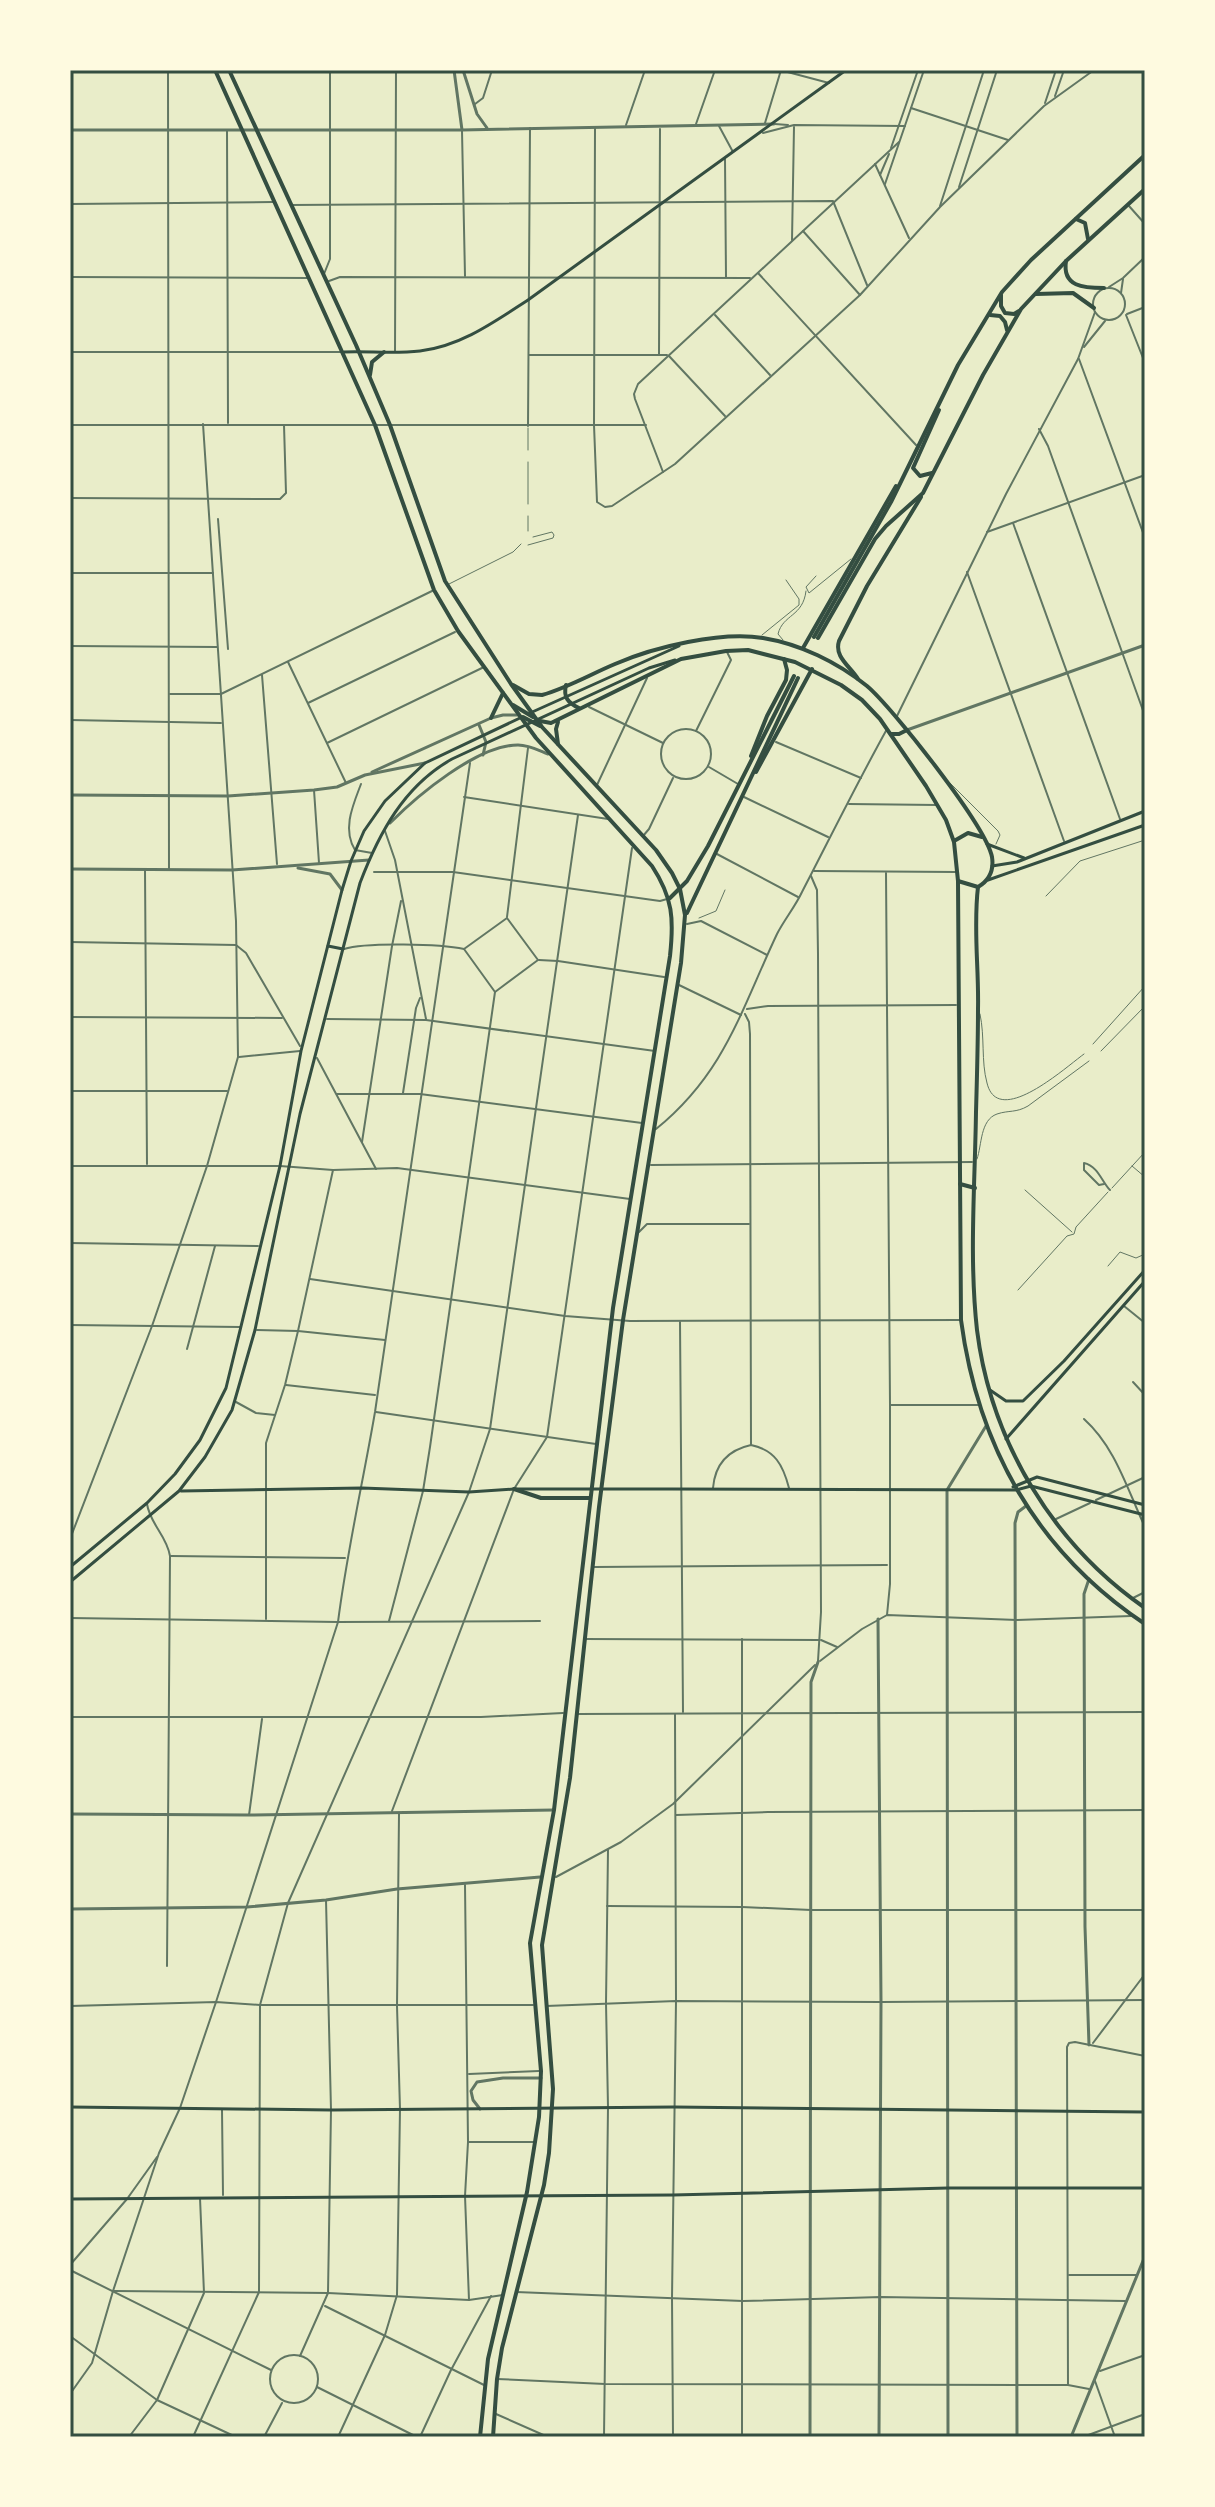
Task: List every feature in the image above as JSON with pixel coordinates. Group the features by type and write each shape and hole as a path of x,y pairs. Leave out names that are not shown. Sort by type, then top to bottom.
{"main road":[{"path":"215,70 375,425 434,590 458,631 519,715 551,755 652,866 670,898 672,928 611,1320 554,1810 530,1943 542,2078 536,2142 485,2386 480,2437"},
{"path":"229,70 390,425 447,585 542,727 663,859 680,889 685,915 650,1165 623,1320 570,1778 542,1945 553,2089 551,2137 544,2185 515,2292 497,2379 493,2437"},
{"path":"344,352 423,351 475,334 528,300 763,133 846,70"},
{"path":"923,493 875,539 816,638 905,474 958,365 1002,292 1031,260 1145,155"},
{"path":"988,880 992,866 986,841 896,716 860,681 839,655 839,641 867,586 923,493 1021,309 1066,261 1145,189"},
{"path":"1076,219 1088,228 1088,241"},
{"path":"1066,261 1065,270 1070,281 1080,287 1106,288"},
{"path":"1002,292 1001,306 1005,313 1014,314 1021,309"},
{"path":"1033,295 1073,293 1094,310"},
{"path":"987,317 1000,316 1005,322 1006,333"},
{"path":"369,377 372,362 384,352"},
{"path":"933,473 920,476 913,468 940,404"},
{"path":"804,649 905,474"},
{"path":"511,684 536,695 548,693 665,646 722,638 758,637 816,654 860,681"},
{"path":"70,1567 147,1503 184,1463 211,1420 226,1388 280,1166 302,1050 342,890 355,850 373,817 385,801 430,760 679,646"},
{"path":"70,1582 179,1491 219,1435 235,1402 255,1330 300,1114 360,883 372,853 405,797 437,768 662,663 748,650 810,668 862,700 888,731 939,805 954,842 958,881 961,1320 972,1382 986,1426 1014,1488 1026,1506 1054,1543 1089,1579 1145,1624"},
{"path":"511,704 547,723 681,659"},
{"path":"670,898 680,889 708,846 740,785 767,716 786,680 784,659"},
{"path":"748,784 775,741 810,668"},
{"path":"685,915 796,677 743,778"},
{"path":"566,685 564,695 579,708"},
{"path":"491,718 503,693"},
{"path":"519,715 542,727"},
{"path":"559,719 556,729 559,747"},
{"path":"888,731 899,734 907,730"},
{"path":"992,866 1013,863 1145,811"},
{"path":"978,887 988,880 1145,825"},
{"path":"954,842 968,833 1024,858"},
{"path":"958,881 978,887"},
{"path":"978,887 976,1314 989,1390 1006,1439 1027,1480 1053,1520 1093,1565 1145,1608"},
{"path":"328,946 343,949"},
{"path":"960,1184 975,1188"},
{"path":"989,1390 1006,1401 1023,1401 1074,1350 1145,1270"},
{"path":"1006,1439 1145,1281"},
{"path":"1074,1350 1079,1354"},
{"path":"1014,1488 1037,1477 1145,1505"},
{"path":"179,1491 362,1488 469,1492 514,1489 947,1490 1031,1486 1145,1515"},
{"path":"514,1489 541,1498 589,1498"},
{"path":"70,2107 331,2110 880,2107 949,2111 1145,2112"},
{"path":"70,2199 1144,2188"}],"street":[{"path":"168,70 169,870"},
{"path":"324,275 330,259 330,70"},
{"path":"395,353 396,70"},
{"path":"454,70 462,130 465,277"},
{"path":"463,70 477,114 487,128"},
{"path":"474,104 483,98 492,70"},
{"path":"626,126 644,70"},
{"path":"695,125 715,70"},
{"path":"764,124 781,70 829,83"},
{"path":"880,175 918,70"},
{"path":"885,184 924,70"},
{"path":"940,207 984,70"},
{"path":"959,188 997,70"},
{"path":"1044,106 1056,70"},
{"path":"1055,97 1064,70"},
{"path":"595,126 594,425 597,502 605,507 612,506 664,473 726,418 860,295 940,207 1044,106 1094,70"},
{"path":"906,107 1009,140"},
{"path":"472,129 477,114"},
{"path":"70,130 462,130 764,124 905,126"},
{"path":"719,125 733,152"},
{"path":"763,133 794,125"},
{"path":"792,240 794,125"},
{"path":"659,355 660,126"},
{"path":"528,426 530,127"},
{"path":"227,130 228,425"},
{"path":"664,473 635,399 635,388 899,142"},
{"path":"725,158 726,278"},
{"path":"875,164 909,239"},
{"path":"291,205 833,201"},
{"path":"833,201 868,287"},
{"path":"70,204 272,202"},
{"path":"1128,205 1145,224"},
{"path":"802,230 860,295"},
{"path":"896,716 1039,429 1078,359 1096,294 1123,278 1145,257"},
{"path":"757,272 917,446"},
{"path":"70,277 309,278"},
{"path":"327,282 340,277 751,278"},
{"path":"1123,278 1121,293 1125,313 1145,363"},
{"path":"1106,288 1121,293"},
{"path":"1081,351 1107,319 1145,307"},
{"path":"1094,310 1107,319"},
{"path":"714,314 772,376"},
{"path":"70,352 344,352"},
{"path":"529,355 668,355 726,418"},
{"path":"1078,359 1145,538"},
{"path":"70,1539 152,1326 207,1166 238,1057 239,1017 228,796 203,424"},
{"path":"70,425 646,425"},
{"path":"70,498 280,499 286,493 284,425"},
{"path":"1039,429 1069,503 1145,716"},
{"path":"986,533 1145,475"},
{"path":"218,519 228,649"},
{"path":"1013,523 1120,820"},
{"path":"967,571 1064,841"},
{"path":"70,573 213,573"},
{"path":"214,588 223,586"},
{"path":"169,694 221,694 434,590"},
{"path":"308,703 458,631"},
{"path":"907,730 1145,645"},
{"path":"70,646 218,647"},
{"path":"696,731 731,660 726,651"},
{"path":"288,661 347,783"},
{"path":"327,743 484,667"},
{"path":"262,674 277,867"},
{"path":"596,786 649,674"},
{"path":"586,705 664,743"},
{"path":"70,795 228,796 314,790 347,783 491,718 519,715"},
{"path":"70,720 223,723"},
{"path":"478,724 485,734 483,755"},
{"path":"675,731 696,731 708,741 711,750 708,766 695,778 674,777 662,763 664,743 675,731"},
{"path":"655,1130 709,1075 725,1050 778,933 888,731"},
{"path":"775,741 861,778"},
{"path":"426,1020 386,828 430,786 483,755 507,746 529,746 551,755"},
{"path":"529,746 507,918 538,960"},
{"path":"365,775 425,763"},
{"path":"70,2394 90,2369 159,2153 180,2108 216,2002 338,1622 346,1558 375,1412 470,763"},
{"path":"708,766 740,785"},
{"path":"643,836 674,777"},
{"path":"361,784 348,830 355,850 372,853"},
{"path":"314,790 319,864"},
{"path":"743,796 830,838"},
{"path":"463,797 609,819"},
{"path":"849,804 939,805"},
{"path":"193,2437 259,2292 260,2005 288,1903 469,1492 490,1429 578,815"},
{"path":"391,1812 514,1489 547,1437 633,844"},
{"path":"714,853 799,898"},
{"path":"70,869 232,870 369,860"},
{"path":"291,866 330,874 342,890"},
{"path":"145,869 147,1165"},
{"path":"813,871 957,872"},
{"path":"374,872 453,872 663,901 670,898"},
{"path":"886,873 890,1405 887,1615"},
{"path":"810,2437 811,1682 818,1662 820,1640 817,897 811,876"},
{"path":"362,1142 401,901"},
{"path":"343,949 359,945 464,949 507,918"},
{"path":"686,925 698,921 769,956"},
{"path":"70,942 236,945 246,953 302,1050 238,1057"},
{"path":"464,949 495,992"},
{"path":"389,1621 423,1491 495,992 538,960 663,977"},
{"path":"677,985 744,1013 748,1018 751,1445"},
{"path":"402,1094 417,1004 421,997"},
{"path":"744,1013 768,1006 957,1005"},
{"path":"70,1017 283,1018"},
{"path":"326,1019 426,1020 655,1051"},
{"path":"317,1058 376,1169"},
{"path":"70,1091 229,1091"},
{"path":"337,1094 420,1094 642,1124"},
{"path":"650,1165 976,1162"},
{"path":"1104,1184 1099,1185 1082,1168 1084,1163 1103,1178 1110,1190"},
{"path":"70,1166 410,1169 630,1199"},
{"path":"266,1620 266,1443 285,1385 333,1170"},
{"path":"638,1232 647,1224 750,1224"},
{"path":"70,1243 260,1246"},
{"path":"187,1349 216,1244"},
{"path":"310,1279 611,1320 961,1320"},
{"path":"1123,1306 1145,1323"},
{"path":"680,1321 683,1714"},
{"path":"70,1325 241,1327"},
{"path":"255,1330 385,1340"},
{"path":"1133,1382 1145,1395"},
{"path":"285,1385 377,1396"},
{"path":"235,1402 256,1413 275,1415"},
{"path":"890,1405 979,1405"},
{"path":"375,1412 597,1444"},
{"path":"1084,1419 1104,1439 1145,1527"},
{"path":"948,2437 947,1490 986,1426"},
{"path":"713,1489 720,1463 736,1449 751,1445 774,1454 789,1489"},
{"path":"1053,1520 1145,1477"},
{"path":"147,1503 150,1517 167,1540 170,1556 167,1966"},
{"path":"1017,2437 1016,1518 1019,1510 1026,1506"},
{"path":"170,1556 346,1558"},
{"path":"593,1567 890,1565"},
{"path":"1089,1579 1084,1590 1087,2000 1090,2045"},
{"path":"1132,1599 1145,1592"},
{"path":"554,1877 608,1850 673,1804 818,1662 878,1619 887,1615 1017,1620 1133,1615"},
{"path":"70,1618 540,1621"},
{"path":"878,1619 881,2002 879,2437"},
{"path":"584,1639 820,1640 838,1647"},
{"path":"742,1639 742,2437"},
{"path":"576,1714 1145,1712"},
{"path":"70,1717 481,1717 564,1713"},
{"path":"673,2437 675,1714"},
{"path":"249,1815 262,1718"},
{"path":"70,1814 249,1815 554,1810"},
{"path":"675,1815 1145,1810"},
{"path":"338,2437 385,2335 397,2295 399,1813"},
{"path":"604,2437 608,1850"},
{"path":"70,1909 247,1907 542,1876"},
{"path":"465,1884 468,2004 465,2196 469,2300"},
{"path":"300,2356 328,2293 331,2110 326,1900"},
{"path":"606,1906 811,1910 1145,1910"},
{"path":"1090,2045 1145,1974"},
{"path":"546,2006 676,2001 1145,2000"},
{"path":"70,2006 216,2002 260,2005 535,2005"},
{"path":"1068,2385 1066,2050 1069,2043 1145,2056 1145,2256 1071,2437"},
{"path":"468,2074 541,2071"},
{"path":"480,2109 471,2091 477,2082 542,2078"},
{"path":"222,2109 223,2196"},
{"path":"468,2142 536,2142"},
{"path":"70,2265 127,2199 159,2153"},
{"path":"129,2437 157,2400 204,2293 200,2197"},
{"path":"70,2270 271,2370"},
{"path":"1068,2275 1137,2275"},
{"path":"113,2291 328,2293 469,2300 504,2294"},
{"path":"515,2292 743,2301 881,2297 1127,2301"},
{"path":"316,2386 418,2437 491,2296"},
{"path":"324,2305 485,2386"},
{"path":"70,2336 157,2400 236,2437"},
{"path":"1099,2371 1145,2355"},
{"path":"300,2356 310,2361 316,2370 316,2386 299,2402 283,2400 270,2384 271,2370 280,2359 300,2356"},
{"path":"497,2379 605,2384 1068,2385 1090,2389"},
{"path":"1095,2380 1115,2437"},
{"path":"264,2437 283,2400"},
{"path":"495,2413 548,2437"},
{"path":"1083,2437 1145,2414"}],"lane":[{"path":"528,426 528,450"},
{"path":"528,462 528,504"},
{"path":"528,516 528,531"},
{"path":"528,545 553,538 554,535 552,532 533,537"},
{"path":"447,585 513,552 521,544"},
{"path":"806,589 812,593 856,555"},
{"path":"793,646 779,637 778,632 803,606 806,589 816,576"},
{"path":"758,637 799,605 799,599 786,580"},
{"path":"942,778 998,831 999,839 995,847"},
{"path":"1046,896 1080,861 1145,840"},
{"path":"698,921 701,916 716,911 725,890"},
{"path":"1093,1044 1145,986"},
{"path":"1101,1051 1145,1006"},
{"path":"979,1008 986,1080 990,1092 997,1098 1008,1100 1021,1097 1084,1054"},
{"path":"976,1162 985,1127 992,1117 999,1113 1017,1112 1028,1106 1089,1061"},
{"path":"1074,1234 1076,1227 1145,1152"},
{"path":"1132,1166 1145,1177"},
{"path":"1025,1190 1074,1234"},
{"path":"1018,1290 1067,1236 1074,1234"},
{"path":"1108,1266 1120,1252 1136,1258 1145,1254"}]}
